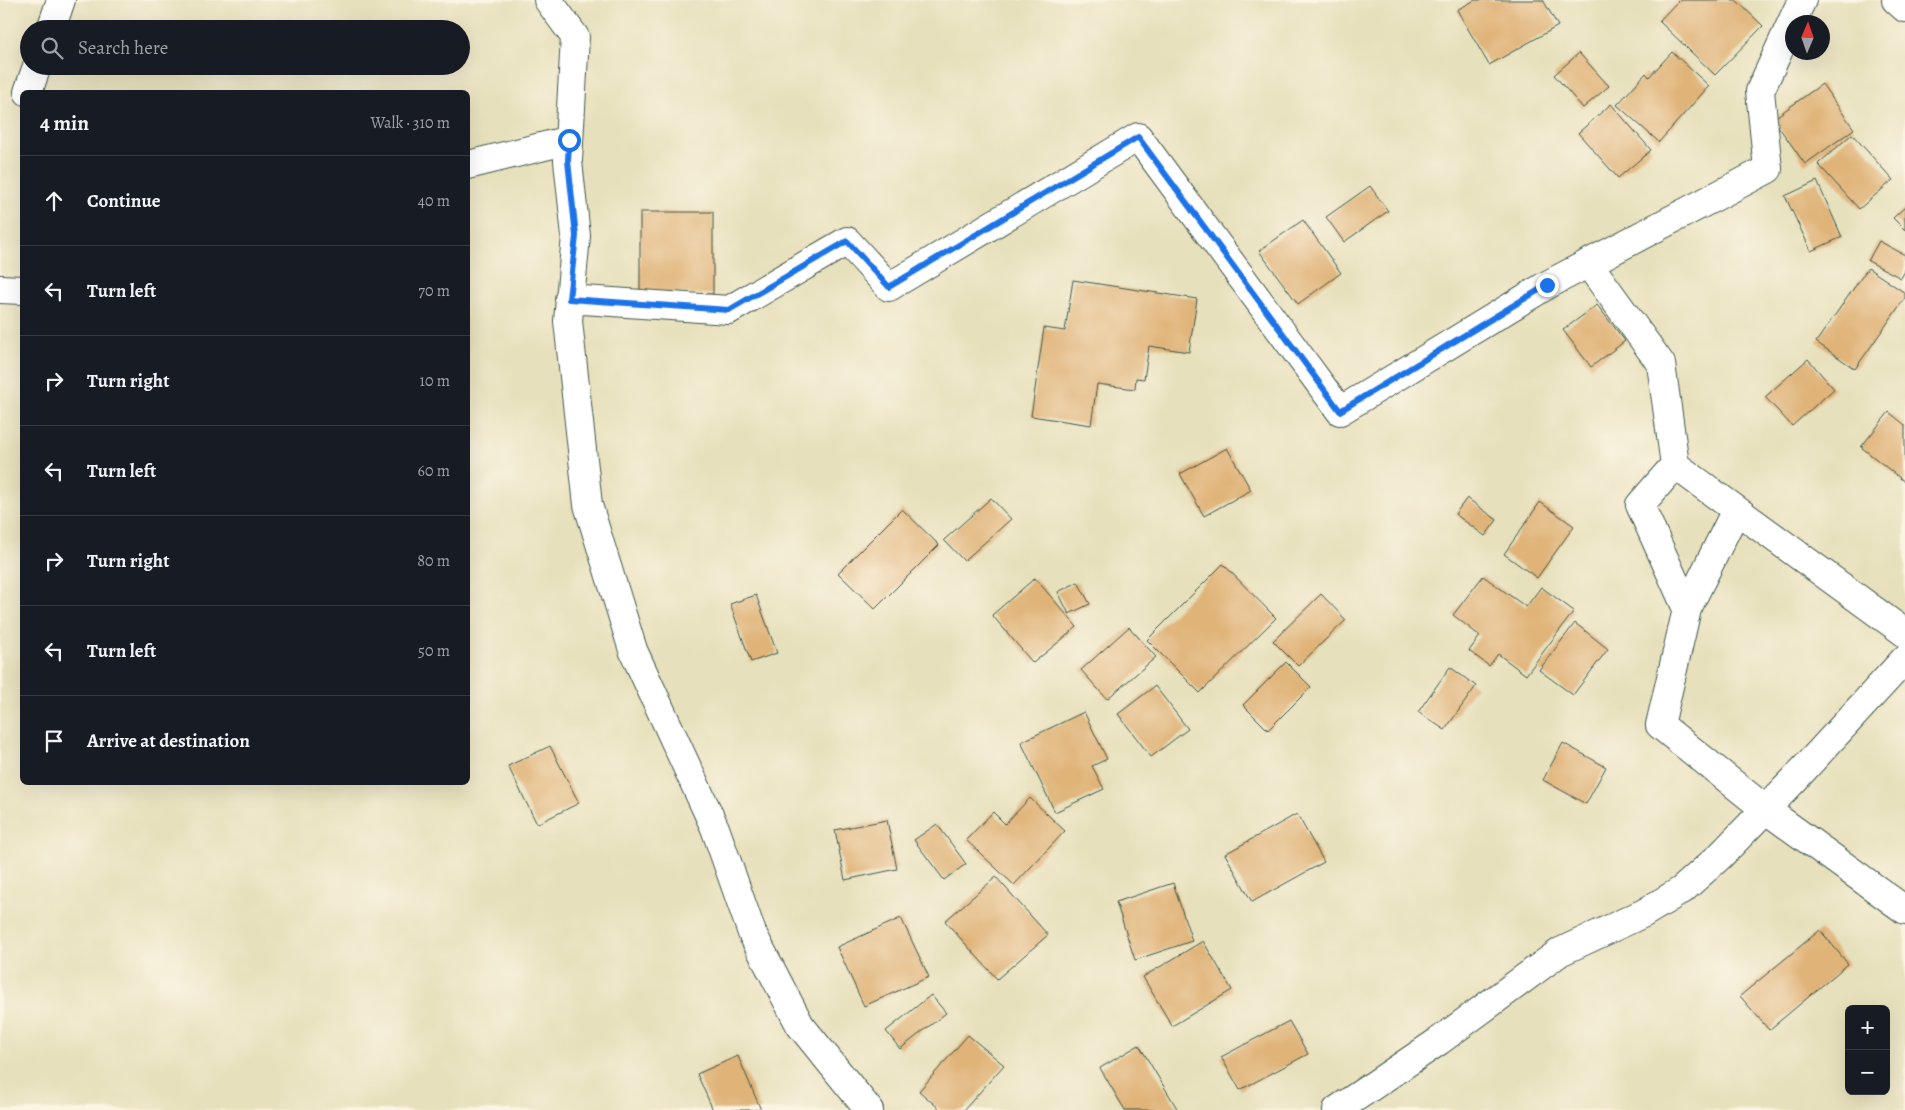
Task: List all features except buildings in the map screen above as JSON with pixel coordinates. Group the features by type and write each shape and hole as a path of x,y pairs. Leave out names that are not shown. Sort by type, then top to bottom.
{"street":[{"path":"54,20 61,0"},
{"path":"548,0 574,37 568,161 576,236 568,321 588,505 633,650 715,828 756,941 800,1025 869,1110"},
{"path":"569,299 729,310 847,241 889,287 1138,137 1340,411 1547,285 1768,169 1760,91 1802,0"},
{"path":"1896,0 1905,8"},
{"path":"29,90 34,75"},
{"path":"470,165 569,140"},
{"path":"1588,264 1661,364 1675,465 1905,633"},
{"path":"0,289 20,290"},
{"path":"1675,465 1640,505 1687,608"},
{"path":"1736,510 1687,608 1660,725 1766,809 1905,910"},
{"path":"1337,1110 1439,1041 1560,952 1644,913 1682,890 1720,856 1766,809 1905,659"}],"route":[{"path":"569,140 568,161 576,236 569,299 729,310 847,241 889,287 1138,137 1340,411 1547,285"}]}
